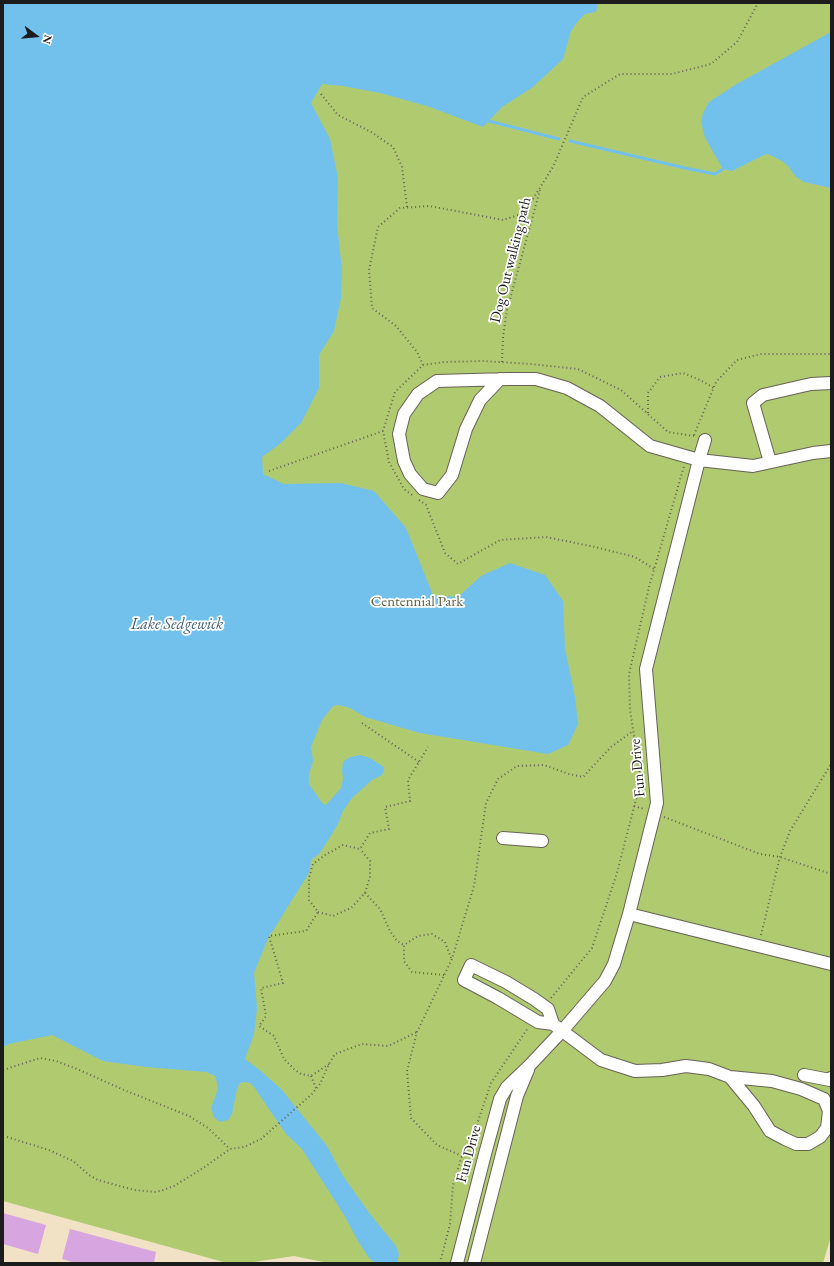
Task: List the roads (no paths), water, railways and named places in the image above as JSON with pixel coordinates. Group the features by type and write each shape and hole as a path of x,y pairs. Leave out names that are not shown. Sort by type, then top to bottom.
{"lane":[{"path":"500,379 480,400 466,429 452,475 438,493 423,489 410,474 404,461 399,434 404,414 418,394 437,381 500,379 536,378 568,388 600,406 650,446 699,460 753,466 813,453 831,451"},
{"path":"770,462 753,402 763,394 811,384 831,384"},
{"name":"Fun Drive","path":"457,1263 484,1154 500,1100 507,1087 530,1065 557,1027 605,981 614,964 629,914 657,803 646,669 699,460 699,438"},
{"path":"503,838 542,841"},
{"path":"629,914 831,964"},
{"path":"557,1027 548,1009 517,988 471,965 464,980 498,998 534,1020 557,1027 601,1060 634,1071 662,1070 686,1066 709,1070 730,1077 772,1081 801,1089 824,1099 829,1111 827,1128 820,1137 808,1144 796,1144 785,1139 770,1131 754,1106 730,1077"},
{"path":"498,998 506,982"},
{"name":"Fun Drive","path":"474,1263 517,1096 530,1065"},
{"path":"804,1075 830,1080 831,1078"}],"water":[{"name":"Lake Sedgewick","path":"3,3 598,3 596,12 585,14 571,31 563,59 533,87 502,107 483,127 427,106 380,93 343,86 322,84 311,103 330,139 338,178 337,223 342,271 341,298 334,331 319,355 319,388 301,423 281,443 262,457 263,474 284,484 341,483 374,491 406,528 433,595 458,597 481,576 510,563 545,575 563,601 565,648 575,697 578,724 568,745 548,754 420,733 365,717 350,708 339,705 333,706 322,720 311,747 313,761 309,774 309,784 322,803 326,805 341,788 343,779 343,762 350,757 360,755 370,758 384,767 384,771 382,775 372,780 352,798 343,811 338,824 329,839 319,854 311,860 310,870 306,878 269,936 254,973 257,1008 254,1034 245,1059 281,1089 327,1146 343,1176 370,1214 396,1246 399,1254 397,1263 375,1263 369,1258 344,1215 302,1149 286,1134 250,1083 240,1083 237,1089 232,1114 228,1120 220,1122 214,1117 211,1108 218,1089 217,1083 215,1076 206,1072 146,1067 103,1061 52,1035 9,1044 3,1047"},
{"path":"831,32 831,188 804,182 796,177 788,166 782,161 768,154 732,171 723,169 705,138 701,122 703,113 709,102 735,85"}],"waterway":[{"path":"485,120 559,139"},
{"path":"570,141 715,174 723,169"}],"park label":[{"name":"Centennial Park","path":"417,602"}]}
